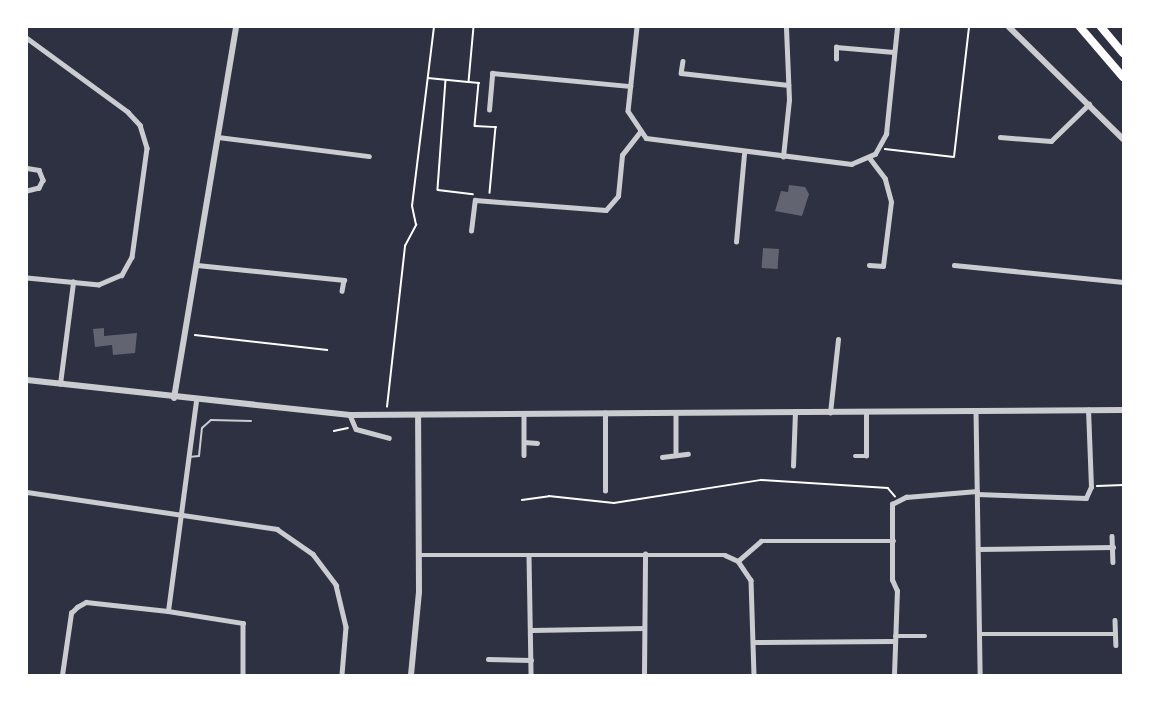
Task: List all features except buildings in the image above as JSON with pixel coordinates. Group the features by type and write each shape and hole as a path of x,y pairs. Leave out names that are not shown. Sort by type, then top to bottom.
{"highway":[{"path":"1080,27 1123,77"},
{"path":"1101,27 1123,53"}],"street":[{"path":"174,398 236,27"},
{"path":"637,27 628,111 640,132 658,143 851,164 869,158 879,148 886,134 897,27"},
{"path":"783,157 788,85 786,27"},
{"path":"1009,27 1123,139"},
{"path":"27,38 128,112 146,138 127,269 110,283 27,278"},
{"path":"836,59 836,47 894,52"},
{"path":"683,61 681,73 788,85"},
{"path":"489,110 492,73 630,86"},
{"path":"1000,137 1051,141 1089,104"},
{"path":"471,231 475,200 606,210 618,196 622,155 640,132"},
{"path":"218,137 369,156"},
{"path":"736,242 744,154"},
{"path":"868,265 883,266 891,202 885,179 869,158"},
{"path":"27,168 39,170 43,180 39,188 27,191"},
{"path":"197,264 344,280 342,291"},
{"path":"954,265 1123,282"},
{"path":"60,384 73,282"},
{"path":"830,413 837,339"},
{"path":"27,380 196,401 350,416 1123,410"},
{"path":"168,611 196,401"},
{"path":"894,675 892,504 898,498 977,492 1086,498 1090,487 1088,410"},
{"path":"976,411 980,675"},
{"path":"676,412 676,452"},
{"path":"793,466 795,412"},
{"path":"855,456 866,456 866,412"},
{"path":"605,413 605,491"},
{"path":"411,675 419,555 418,415"},
{"path":"524,415 524,455"},
{"path":"350,416 354,427 389,438"},
{"path":"524,442 537,443"},
{"path":"662,457 676,452 688,454"},
{"path":"27,492 278,528 313,554 330,574 345,611 342,675"},
{"path":"1112,536 1113,562"},
{"path":"738,561 761,541 894,541"},
{"path":"978,549 1113,547"},
{"path":"419,555 707,553 738,561 751,580 754,675"},
{"path":"644,675 645,554"},
{"path":"529,556 531,675"},
{"path":"62,675 71,614 86,602 168,611 243,623 243,675"},
{"path":"1115,620 1116,645"},
{"path":"532,630 644,628"},
{"path":"979,634 1114,633"},
{"path":"754,642 926,636"},
{"path":"488,660 531,660"}],"lane":[{"path":"189,457 199,456 202,428 211,420 251,421"}],"path":[{"path":"387,407 405,246 416,225 412,206 434,27"},
{"path":"468,82 474,27"},
{"path":"879,148 954,157 969,27"},
{"path":"428,78 479,83 476,126 496,127 490,196 438,190 446,80"},
{"path":"195,335 327,350"},
{"path":"334,431 354,427"},
{"path":"522,500 549,496 614,503 761,480 888,488 898,498"},
{"path":"1090,487 1123,485"}]}
